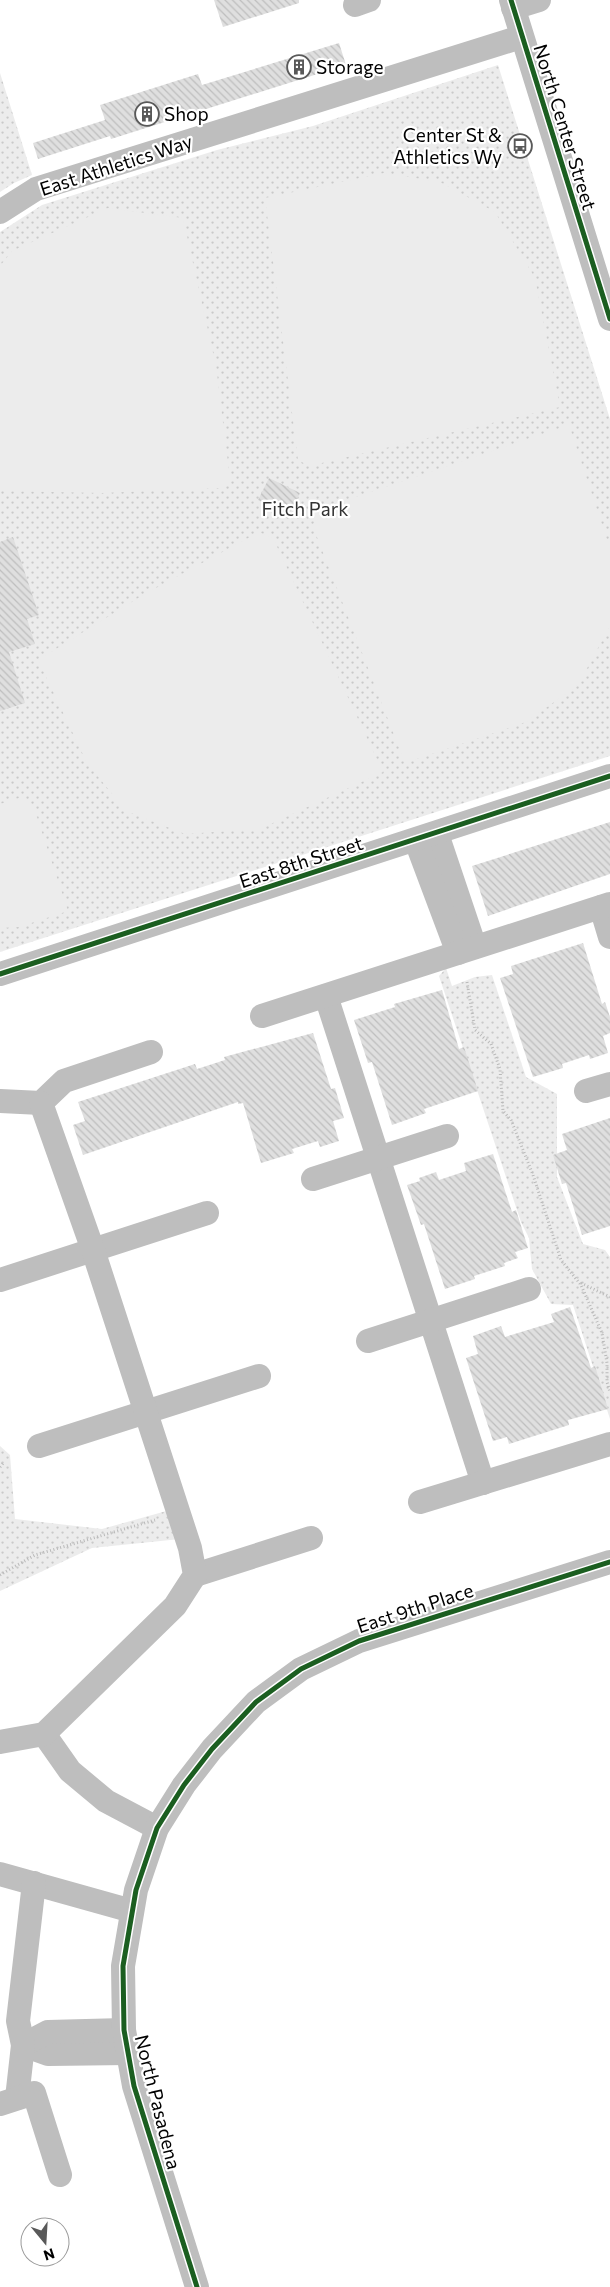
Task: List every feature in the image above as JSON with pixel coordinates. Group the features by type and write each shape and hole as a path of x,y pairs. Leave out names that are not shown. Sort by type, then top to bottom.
{"street":[{"path":"512,4 539,0"},
{"name":"North Center Street","path":"512,4 602,267 610,319"},
{"name":"East Athletics Way","path":"0,212 36,189 522,37"},
{"name":"East 8th Street","path":"0,974 426,838 610,776"},
{"path":"426,838 467,950"},
{"path":"262,1016 605,906 610,937"},
{"path":"326,996 483,1483"},
{"path":"0,1101 41,1103 64,1080 151,1052"},
{"path":"586,1091 610,1084"},
{"path":"41,1103 93,1250 146,1412 190,1548 195,1575"},
{"path":"313,1179 447,1136"},
{"path":"0,1280 207,1213"},
{"path":"368,1341 530,1289"},
{"path":"39,1446 259,1376"},
{"path":"420,1502 610,1444"},
{"path":"0,1742 44,1734 175,1606 195,1575 311,1538"},
{"name":"East 9th Place","path":"134,1901 156,1828 184,1785 212,1749 256,1702 301,1669 359,1641 610,1562"},
{"path":"44,1734 70,1771 106,1801 156,1828"},
{"path":"0,1874 34,1884 134,1901"},
{"path":"8,2101 23,2045 18,2021 34,1884"},
{"name":"North Pasadena","path":"134,1901 122,1966 126,2041 134,2086 155,2159 197,2287"},
{"path":"23,2045 48,2054 126,2041"},
{"path":"8,2101 34,2093 60,2174"}],"path":[{"path":"467,982 474,1030 491,1044 500,1069 503,1111 511,1120 533,1175 561,1260 579,1282 602,1333 608,1363 607,1382 610,1392"},
{"path":"579,1282 610,1297"},
{"path":"0,1467 4,1462"},
{"path":"0,1575 35,1555 155,1520"}],"green space":[{"name":"Fitch Park","path":"498,65 610,419 610,756 0,952 0,232 42,205 217,150 313,126"},
{"path":"0,73 32,175 0,192"},
{"path":"384,173 440,182 495,212 535,278 560,407 309,466 298,460 265,198"},
{"path":"108,208 183,218 216,366 230,479 222,488 102,493 0,491 0,266 12,251"},
{"path":"569,425 610,549 610,626 578,685 526,722 405,763 313,527 317,510"},
{"path":"259,532 273,538 383,772 260,829 185,834 126,811 87,763 38,660 143,595"},
{"path":"19,798 33,805 68,911 19,927 0,928 0,804"},
{"path":"446,968 452,986 475,977 492,975 526,1077 557,1094 557,1177 583,1244 605,1250 610,1257 610,1419 573,1305 551,1304 532,1269 529,1238 521,1222 439,976"},
{"path":"0,1446 10,1455 15,1519 102,1529 170,1510 180,1539 92,1548 0,1591"}],"building":[{"path":"214,0 299,0 299,3 223,27"},
{"path":"339,43 346,65 111,139 110,136 38,159 33,143 105,120 100,105 198,74 202,85"},
{"path":"269,478 300,493 289,515 258,500"},
{"path":"13,537 39,615 27,619 35,644 9,652 25,703 0,711 0,542"},
{"path":"610,822 610,874 488,916 472,866"},
{"path":"583,943 602,1004 605,1002 610,1017 610,1033 603,1036 608,1053 590,1059 589,1055 562,1064 563,1068 533,1077 500,978 513,974 511,966"},
{"path":"442,990 459,1049 464,1047 478,1091 424,1109 426,1113 392,1125 372,1062 368,1063 354,1020 395,1007 394,1004"},
{"path":"313,1033 331,1089 335,1088 344,1118 333,1121 339,1141 320,1147 318,1141 292,1149 294,1153 261,1163 243,1103 238,1104 238,1102 83,1155 73,1125 85,1121 78,1102 195,1064 197,1069 225,1060 224,1057"},
{"path":"610,1118 610,1226 582,1235 566,1183 562,1184 553,1155 567,1150 562,1134"},
{"path":"493,1154 512,1212 516,1210 528,1248 515,1252 518,1258 504,1263 505,1266 474,1276 475,1279 445,1289 424,1224 421,1225 407,1185 420,1181 419,1178 436,1172 439,1180 466,1171 464,1163"},
{"path":"570,1307 591,1368 595,1366 608,1409 568,1420 569,1425 509,1444 507,1437 493,1441 466,1358 478,1354 473,1336 501,1326 505,1337 554,1322 551,1314"}],"cycle path":[{"path":"511,0 610,319"},
{"path":"0,974 610,776"},
{"path":"197,2287 134,2086 124,2030 123,1966 136,1890 157,1828 184,1785 212,1749 256,1702 301,1669 359,1641 610,1562"}],"place":[{"name":"Storage","path":"299,67"},
{"name":"Shop","path":"147,114"},
{"name":"Center St & Athletics Wy","path":"520,146"}]}
